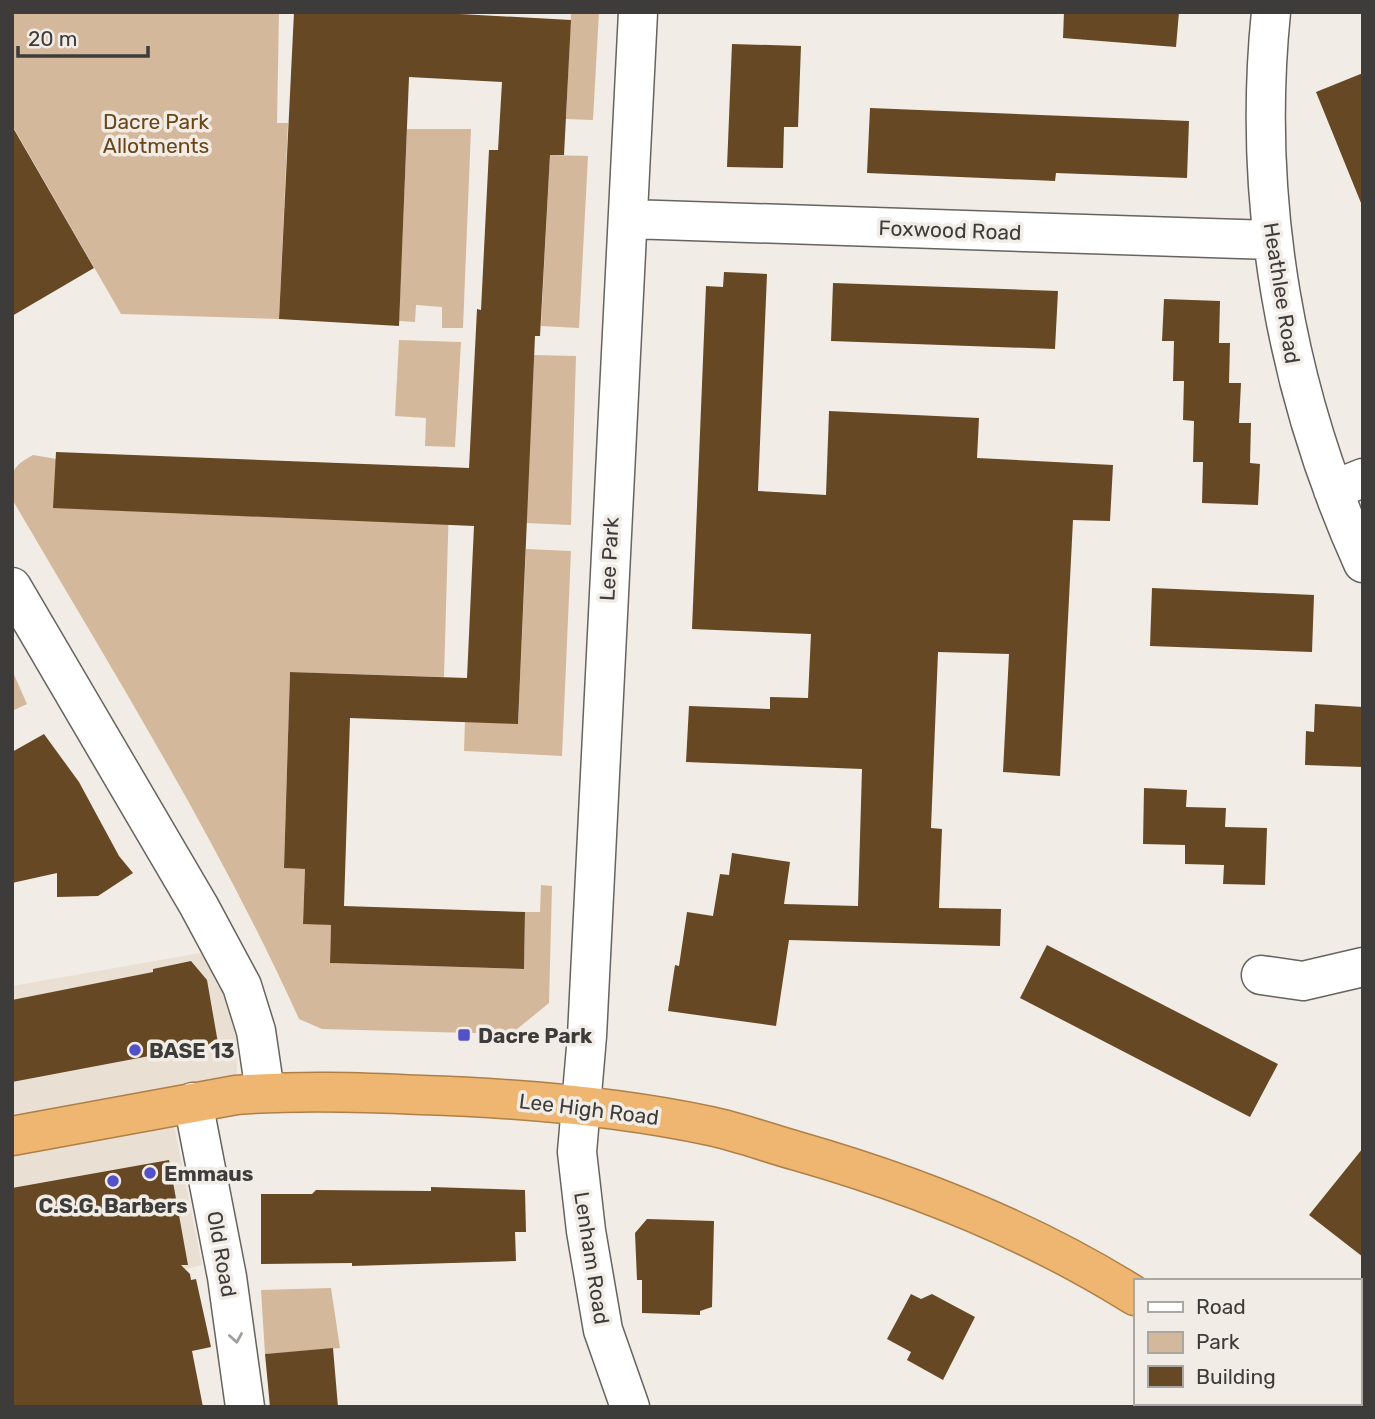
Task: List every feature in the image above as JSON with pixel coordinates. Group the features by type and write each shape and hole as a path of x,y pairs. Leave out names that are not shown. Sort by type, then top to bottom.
{"highway":[{"name":"Lee High Road","path":"12,1136 193,1102 265,1092 368,1093 580,1105 711,1126 875,1173 1010,1226 1093,1269 1134,1295"}],"street":[{"name":"Lee Park","path":"580,1105 587,1036 638,12"},
{"name":"Heathlee Road","path":"1270,12 1265,156 1271,240 1296,375 1348,484 1363,562"},
{"name":"Foxwood Road","path":"628,219 1271,240"},
{"path":"12,587 199,906 242,986 256,1031 265,1092"},
{"path":"1261,975 1303,981 1363,967"},
{"name":"Old Road","path":"193,1102 227,1277 245,1407"},
{"name":"Lenham Road","path":"580,1105 577,1152 593,1281 603,1330 630,1407"}],"shaded area":[{"path":"206,952 236,1024 237,1090 169,1100 202,1265 12,1310 12,986"}],"green space":[{"name":"Dacre Park Allotments","path":"12,12 279,12 277,123 288,123 279,319 121,314 12,125"},
{"path":"571,12 599,12 593,120 566,119"},
{"path":"407,129 471,129 463,328 442,328 442,307 416,305 415,322 399,321"},
{"path":"550,155 588,156 579,328 541,326"},
{"path":"399,340 461,342 455,447 425,446 426,418 395,416"},
{"path":"534,355 576,356 571,525 526,523"},
{"path":"33,455 431,523 433,466 450,468 444,677 290,672 284,868 305,869 303,923 331,925 330,963 524,969 525,912 540,912 541,885 552,886 549,1003 511,1034 322,1029 299,1019 199,820 12,499 14,472"},
{"path":"526,549 571,551 562,756 464,751 465,721 518,724"},
{"path":"12,670 27,704 12,711"},
{"path":"331,1288 340,1348 265,1354 261,1290"}],"building":[{"path":"294,12 423,12 571,20 564,155 550,155 540,336 535,336 518,724 350,718 344,906 525,912 524,969 330,963 331,925 303,924 305,869 284,868 290,672 467,678 474,526 53,508 56,452 469,468 489,150 498,150 502,82 409,77 399,326 279,319"},
{"path":"1064,12 1179,12 1176,47 1063,38"},
{"path":"732,44 801,46 798,127 784,127 783,168 727,167"},
{"path":"1363,73 1363,203 1361,203 1316,92"},
{"path":"870,108 1189,121 1187,178 1056,173 1055,181 867,173"},
{"path":"12,126 94,268 12,316"},
{"path":"724,272 767,274 758,491 826,495 829,411 979,418 977,458 1113,465 1110,521 1073,520 1060,776 1003,772 1009,654 938,652 931,828 942,829 939,908 1001,909 1000,946 789,940 776,1026 668,1011 675,965 679,966 687,912 713,916 720,874 729,875 732,853 790,862 784,904 858,906 862,769 686,762 689,706 770,709 770,697 808,698 811,634 692,629 706,286 723,287"},
{"path":"833,283 1058,291 1055,349 831,341"},
{"path":"1164,299 1220,301 1219,343 1230,343 1229,383 1241,383 1239,423 1251,423 1250,463 1260,464 1258,505 1202,503 1203,462 1193,462 1194,421 1183,420 1184,381 1173,381 1174,341 1162,341"},
{"path":"1152,588 1314,595 1312,652 1150,646"},
{"path":"1315,704 1363,707 1363,767 1305,765 1306,731 1314,732"},
{"path":"44,734 79,782 119,856 133,873 98,896 57,897 57,873 12,883 12,752"},
{"path":"1144,788 1187,790 1186,807 1226,808 1225,827 1267,828 1265,885 1223,884 1224,865 1185,864 1185,845 1143,844"},
{"path":"1047,945 1278,1064 1250,1117 1020,998"},
{"path":"191,961 207,980 218,1043 12,1082 12,1000 153,972 153,969"},
{"path":"1363,1148 1363,1257 1309,1215"},
{"path":"169,1160 188,1265 181,1265 190,1274 191,1280 196,1279 211,1347 192,1351 203,1407 12,1407 12,1188"},
{"path":"431,1187 525,1190 526,1232 515,1232 516,1261 352,1266 352,1263 261,1264 261,1194 312,1194 316,1190 431,1191"},
{"path":"647,1219 714,1221 712,1307 700,1311 700,1315 642,1313 642,1280 637,1280 635,1233"},
{"path":"911,1294 921,1299 932,1294 975,1317 943,1380 907,1360 911,1352 887,1339"},
{"path":"333,1348 338,1407 270,1407 265,1354"}],"place":[{"name":"Dacre Park","path":"464,1035"},
{"name":"BASE 13","path":"135,1050"},
{"name":"Emmaus","path":"150,1173"},
{"name":"C.S.G. Barbers","path":"113,1181"}]}
